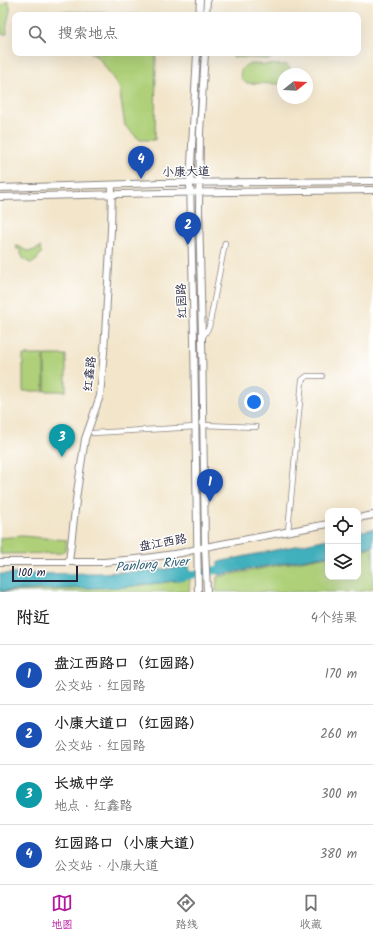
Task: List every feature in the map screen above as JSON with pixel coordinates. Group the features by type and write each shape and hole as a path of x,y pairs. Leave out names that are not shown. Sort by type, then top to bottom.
{"main road":[{"path":"199,12 200,0"},
{"path":"206,12 207,0"},
{"name":"红园路","path":"197,56 190,192 196,427 198,590"},
{"name":"红园路","path":"205,56 200,132 198,209 207,590"},
{"name":"小康大道","path":"0,188 190,183 373,181"},
{"name":"红鑫路","path":"69,562 85,439 100,396 112,185"},
{"name":"小康大道","path":"0,197 190,192 373,190"},
{"path":"361,517 373,515"},
{"name":"盘江西路","path":"0,562 104,562 146,558 181,553 205,547 325,525"}],"street":[{"path":"202,338 209,327 225,243"},
{"path":"288,532 302,380 307,376 322,376"},
{"path":"203,426 256,427"},
{"path":"93,432 196,427"}],"green space":[{"path":"8,1 10,10 7,34 1,34 0,7"},
{"path":"54,11 78,12 54,12"},
{"path":"95,56 156,56 155,140 140,140 125,126 119,87 99,58"},
{"path":"233,56 270,56 270,59"},
{"path":"249,64 287,65 290,68 277,68 277,84 247,83 242,79 240,73"},
{"path":"16,246 29,251 41,247 40,250 42,252 37,260 30,263 23,259 21,250 17,249"},
{"path":"23,355 44,355 44,391 23,391"},
{"path":"45,355 66,355 66,391 45,391"},
{"path":"22,536 67,540 66,549 61,553 0,554 0,538"},
{"path":"373,547 373,589 358,592 216,592 217,577 325,557 325,580 361,580 361,549"},
{"path":"190,578 189,592 0,592 125,587"}],"water":[{"path":"373,529 373,546 361,548 361,531"},
{"path":"325,540 325,556 218,575 218,562"},
{"path":"189,566 190,578 183,580 125,587 0,591 0,574 142,571"}],"waterway":[{"name":"Panlong River","path":"179,577 227,568"}],"place":[{"name":"红园路口（小康大道）","path":"141,179"},
{"name":"小康大道口（红园路）","path":"188,245"},
{"name":"长城中学","path":"62,457"},
{"name":"盘江西路口（红园路）","path":"210,502"}]}
